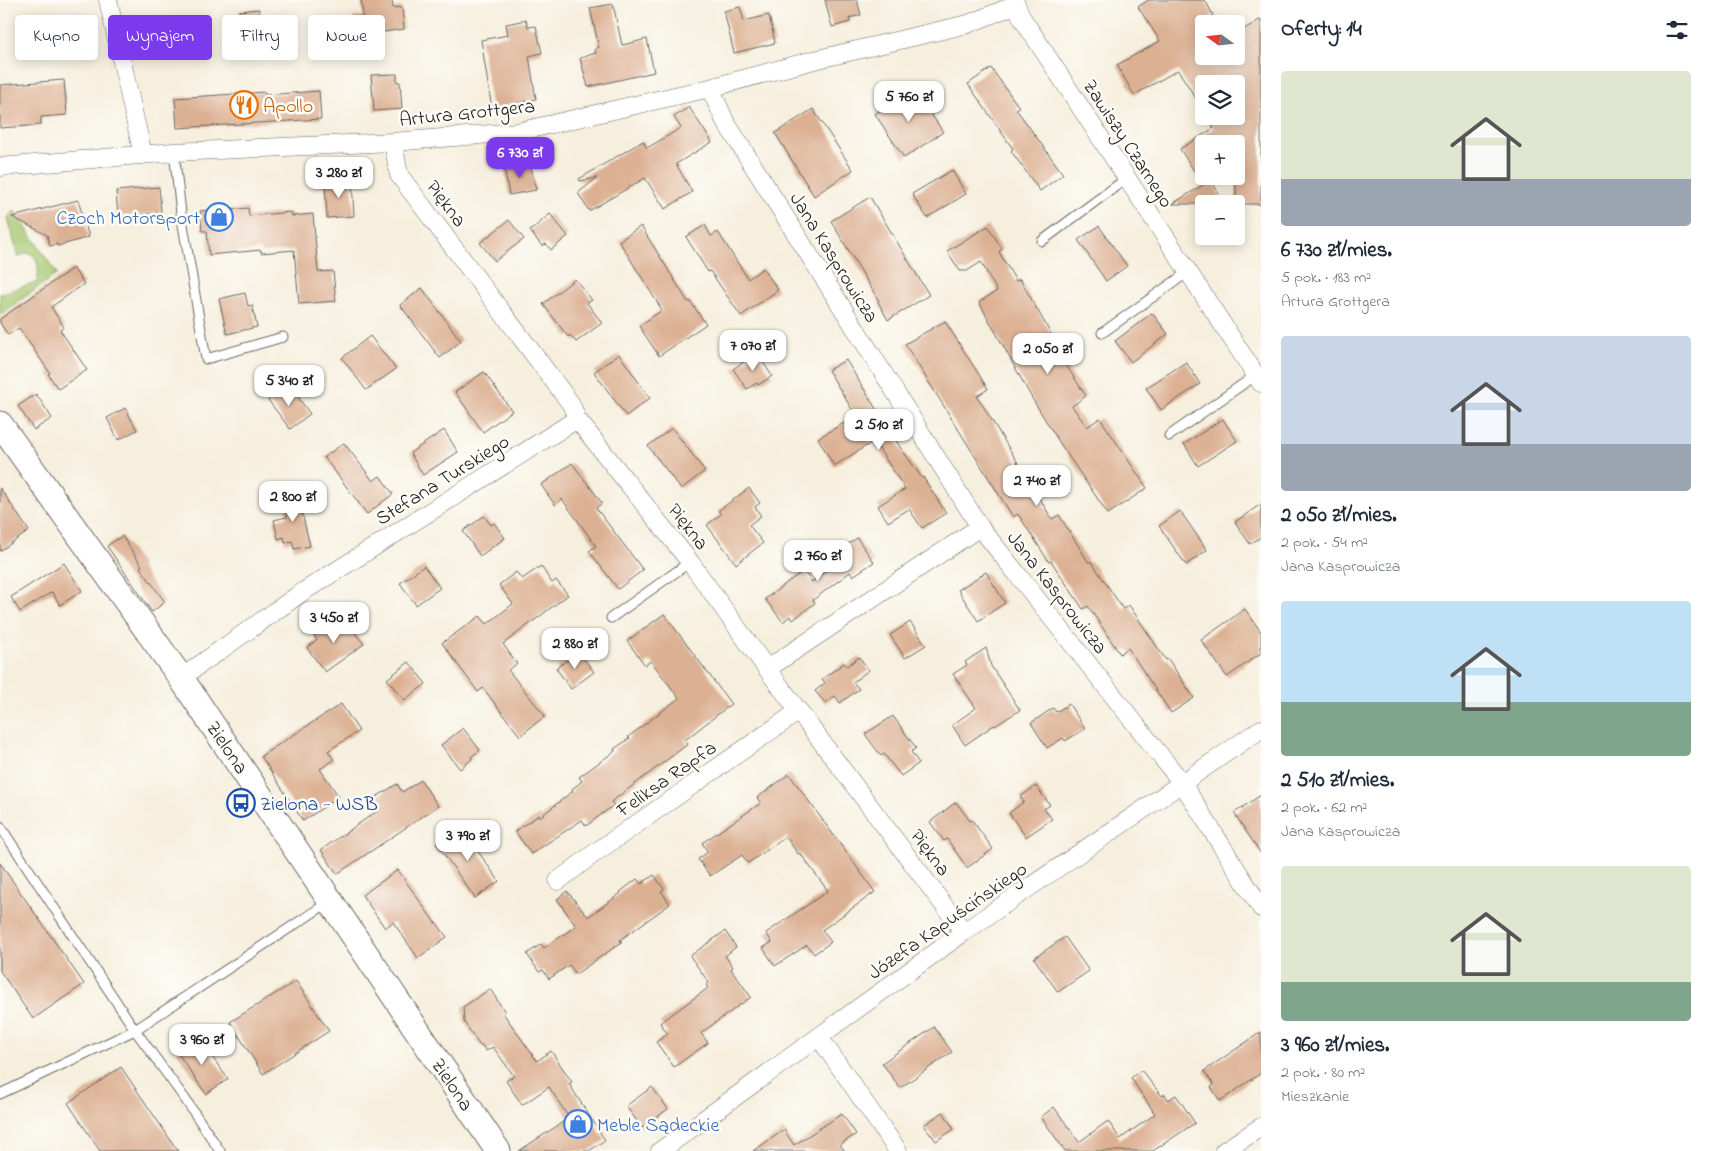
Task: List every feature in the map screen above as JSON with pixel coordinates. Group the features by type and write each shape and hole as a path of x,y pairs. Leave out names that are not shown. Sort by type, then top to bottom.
{"street":[{"path":"108,0 143,155"},
{"name":"Artura Grottgera","path":"0,167 174,152 393,142 517,132 710,88 810,61 968,24 1014,2"},
{"name":"Zawiszy Czarnego","path":"1014,2 1258,379"},
{"name":"Jana Kasprowicza","path":"710,88 725,121 980,527 1182,783 1261,908"},
{"name":"Piękna","path":"393,142 400,175 571,404 577,419 690,562 767,669 964,932"},
{"name":"Stefana Turskiego","path":"182,678 301,593 577,419"},
{"name":"Zielona","path":"0,424 182,678 498,1151"},
{"path":"767,669 980,527"},
{"name":"Feliksa Rapfa","path":"558,881 592,855 799,711"},
{"name":"Józefa Kapuścińskiego","path":"660,1151 964,932 1261,729"},
{"path":"819,1037 898,1151"},
{"path":"1224,1151 1261,1127"}],"lane":[{"path":"174,152 181,213 206,359 283,337"},
{"path":"1042,241 1127,178"},
{"path":"1102,333 1188,272"},
{"path":"1169,436 1258,379"},
{"path":"612,618 690,562"},
{"path":"0,826 135,1030 220,1151"},
{"path":"0,1094 135,1030 332,900"}],"green space":[{"path":"14,210 57,274 0,315 0,294 37,282 38,278 38,264 34,256 26,253 18,257 8,218"}],"building":[{"path":"361,0 392,0 393,8 402,7 404,29 385,32 385,15 363,15"},
{"path":"825,0 857,0 861,15 849,18 850,22 832,27"},
{"path":"1148,0 1205,0 1213,15 1195,15 1195,65 1245,65 1245,29 1261,19 1261,204 1245,204 1245,195 1236,195 1236,185 1245,185 1245,135 1203,135 1214,128 1212,125 1245,125 1245,75 1195,75 1195,97 1178,70 1134,95 1117,65 1160,41 1138,7"},
{"path":"613,4 622,45 647,39 654,72 588,87 580,58 596,53 595,49 599,47 590,8"},
{"path":"740,7 744,21 769,15 775,43 734,53 724,11"},
{"path":"259,9 259,15 239,15 239,11"},
{"path":"526,20 528,27 536,26 542,53 529,56 536,99 492,109 481,40 508,35 506,24"},
{"path":"991,68 1019,107 1016,109 1063,174 1040,191 1011,151 1013,149 968,84"},
{"path":"397,74 397,82 400,82 402,109 374,111 371,75"},
{"path":"64,80 67,115 41,117 41,125 0,128 0,85"},
{"path":"914,88 943,132 904,158 875,114"},
{"path":"319,91 321,119 177,128 175,98 265,92 265,95"},
{"path":"689,107 712,142 676,164 692,192 665,209 645,178 589,211 578,193 597,178 580,181 579,179 643,141 647,148 681,128 674,117"},
{"path":"813,109 853,170 814,196 775,133"},
{"path":"1195,140 1195,172 1180,149"},
{"path":"530,162 536,190 509,195 504,167"},
{"path":"952,170 966,194 927,218 912,194"},
{"path":"352,180 354,216 327,218 325,182"},
{"path":"1203,185 1214,185 1220,195 1195,195 1195,204 1172,204"},
{"path":"159,187 161,213 118,216 116,191"},
{"path":"870,197 929,295 888,320 879,301 831,221"},
{"path":"78,200 89,237 58,246 57,244 50,246 47,235 12,217"},
{"path":"229,208 230,210 248,208 249,216 291,212 292,216 313,214 318,272 333,271 336,301 299,304 294,250 261,253 261,250 209,255 207,231 202,231 200,211"},
{"path":"550,214 568,236 551,250 546,244 542,246 530,231"},
{"path":"509,220 524,239 495,261 480,243"},
{"path":"705,225 711,236 718,232 748,279 763,268 778,290 741,316 710,271 708,272 686,237"},
{"path":"641,226 688,302 690,301 706,324 659,356 639,326 662,310 619,241"},
{"path":"988,226 1002,249 999,252 1016,281 1020,279 1060,350 1057,351 1086,396 1072,406 1087,427 1100,418 1147,488 1108,514 1033,400 979,302 997,291 981,262 967,271 960,271 947,251"},
{"path":"1099,226 1127,266 1106,281 1078,240"},
{"path":"73,268 84,284 51,307 64,327 60,330 87,370 58,389 48,374 50,373 19,328 8,335 0,323 0,319"},
{"path":"575,279 592,300 587,303 602,323 576,342 570,335 568,337 543,304"},
{"path":"422,288 461,341 440,358 400,305"},
{"path":"245,293 248,306 252,305 257,327 227,334 219,299"},
{"path":"1152,313 1168,334 1131,362 1115,341"},
{"path":"945,321 988,389 977,396 1052,519 1059,515 1089,563 1091,561 1123,609 1129,605 1194,698 1171,713 1128,648 1120,654 1088,606 1083,609 1051,561 1049,562 1018,514 1013,517 905,344"},
{"path":"370,336 396,369 366,390 342,358"},
{"path":"757,353 772,376 758,385 757,383 747,389 733,369"},
{"path":"619,354 650,398 626,416 594,372"},
{"path":"846,360 894,438 923,477 946,513 922,528 909,509 888,522 878,506 905,489 874,441 834,466 818,438 856,416 828,370"},
{"path":"1186,362 1200,384 1161,410 1146,388"},
{"path":"484,372 512,411 483,432 455,392"},
{"path":"289,384 310,414 290,429 268,400"},
{"path":"36,394 52,418 34,430 18,406"},
{"path":"125,408 137,430 118,440 107,418"},
{"path":"1223,419 1237,441 1198,466 1184,444"},
{"path":"672,428 705,471 681,489 648,446"},
{"path":"444,430 458,452 423,475 410,453"},
{"path":"344,443 373,481 380,476 393,494 367,514 324,457"},
{"path":"572,463 602,503 596,508 643,570 618,589 589,551 596,546 562,499 555,505 541,485"},
{"path":"0,488 29,531 0,551"},
{"path":"749,488 760,503 755,507 761,516 749,525 763,543 736,564 707,525 721,514 718,511"},
{"path":"297,492 310,546 294,549 292,541 285,543 284,537 278,539 274,520 287,517 283,495"},
{"path":"1261,504 1261,537 1250,544 1235,522"},
{"path":"1180,511 1207,550 1186,565 1159,526"},
{"path":"484,516 491,525 494,523 505,538 480,556 463,531"},
{"path":"122,536 142,566 140,567 165,602 152,612 107,546"},
{"path":"857,538 874,562 853,576 850,572 813,600 815,603 793,620 790,616 783,622 765,599 803,571 812,582 837,562 833,555"},
{"path":"64,563 82,591 60,605 52,592 20,612 11,597"},
{"path":"424,566 440,588 416,605 400,583"},
{"path":"541,566 552,583 556,580 568,595 503,644 517,664 508,670 545,716 520,736 483,688 478,692 442,643 480,616 487,624 513,604 499,585 516,572 522,579"},
{"path":"986,572 1005,603 978,621 958,590"},
{"path":"1245,609 1261,632 1261,653 1227,677 1201,640"},
{"path":"664,614 731,704 685,740 688,744 611,802 614,805 586,826 582,820 531,854 515,831 539,815 540,817 573,791 572,789 582,781 579,777 615,751 614,749 630,738 628,737 679,698 651,661 645,665 627,641"},
{"path":"340,615 364,644 325,672 307,648 317,640 314,636"},
{"path":"910,622 926,645 905,658 890,635"},
{"path":"986,648 991,666 1020,710 965,745 952,725 976,708 953,674 967,665 965,662"},
{"path":"579,652 594,672 571,689 556,668"},
{"path":"859,657 869,670 853,682 859,689 840,703 835,696 825,703 815,691 825,683 822,679 844,663 847,666"},
{"path":"409,662 426,684 404,700 387,679"},
{"path":"341,704 359,731 328,751 334,760 320,769 339,797 303,821 261,756"},
{"path":"1069,704 1085,729 1065,741 1063,738 1047,748 1031,723 1053,708 1056,712"},
{"path":"893,716 916,748 911,752 919,763 901,776 884,754 881,756 865,734"},
{"path":"463,728 480,750 460,769 441,745"},
{"path":"789,774 875,892 822,930 831,942 814,954 807,945 775,966 763,948 772,942 766,933 828,891 786,837 748,863 742,855 710,876 698,859 708,852 702,843 761,803 757,798"},
{"path":"421,780 438,806 337,874 321,850 380,809 373,799 397,784 402,792"},
{"path":"1036,786 1050,805 1044,809 1052,819 1026,837 1009,813 1024,802 1020,797"},
{"path":"1261,795 1261,854 1234,813"},
{"path":"956,802 993,849 967,868 947,839 944,841 930,822"},
{"path":"460,826 499,881 475,898 436,843"},
{"path":"0,863 84,984 33,1019 0,971"},
{"path":"398,870 447,937 418,958 393,922 385,928 362,895"},
{"path":"654,875 664,889 661,891 670,904 620,940 622,942 576,974 569,965 549,979 543,970 539,972 527,954 541,944 544,948 576,926 557,899 567,891 588,917 637,879 641,884"},
{"path":"725,931 736,947 725,956 733,967 731,969 751,997 701,1033 708,1043 674,1067 656,1042 668,1034 660,1023 708,988 706,985 709,983 690,956"},
{"path":"1065,937 1089,971 1058,992 1034,958"},
{"path":"296,981 329,1031 263,1074 230,1022"},
{"path":"490,989 505,1012 503,1013 537,1061 551,1051 572,1082 569,1084 605,1140 589,1151 519,1151 569,1118 549,1087 522,1105 506,1081 514,1076 493,1047 486,1051 482,1045 480,1046 464,1022 463,1007"},
{"path":"934,1027 952,1052 900,1088 882,1063"},
{"path":"1261,1032 1261,1073 1220,1101 1211,1087 1214,1085 1204,1071"},
{"path":"198,1037 228,1079 206,1094 177,1052"},
{"path":"121,1067 178,1151 100,1151 68,1103"},
{"path":"1141,1070 1162,1096 1165,1094 1168,1100 1176,1095 1195,1123 1153,1151 1065,1151 1041,1117 1054,1107 1079,1142 1108,1121 1120,1139 1155,1114 1131,1078"},
{"path":"652,1087 668,1109 642,1128 626,1106"},
{"path":"943,1112 954,1129 936,1141 924,1125"},
{"path":"842,1114 856,1134 840,1145 845,1151 753,1151 784,1130 794,1145"}],"place":[{"name":"Apollo","path":"244,105"},
{"name":"Czoch Motorsport","path":"219,217"},
{"name":"Zielona - WSB","path":"241,803"},
{"name":"Meble Sądeckie","path":"578,1124"}]}
